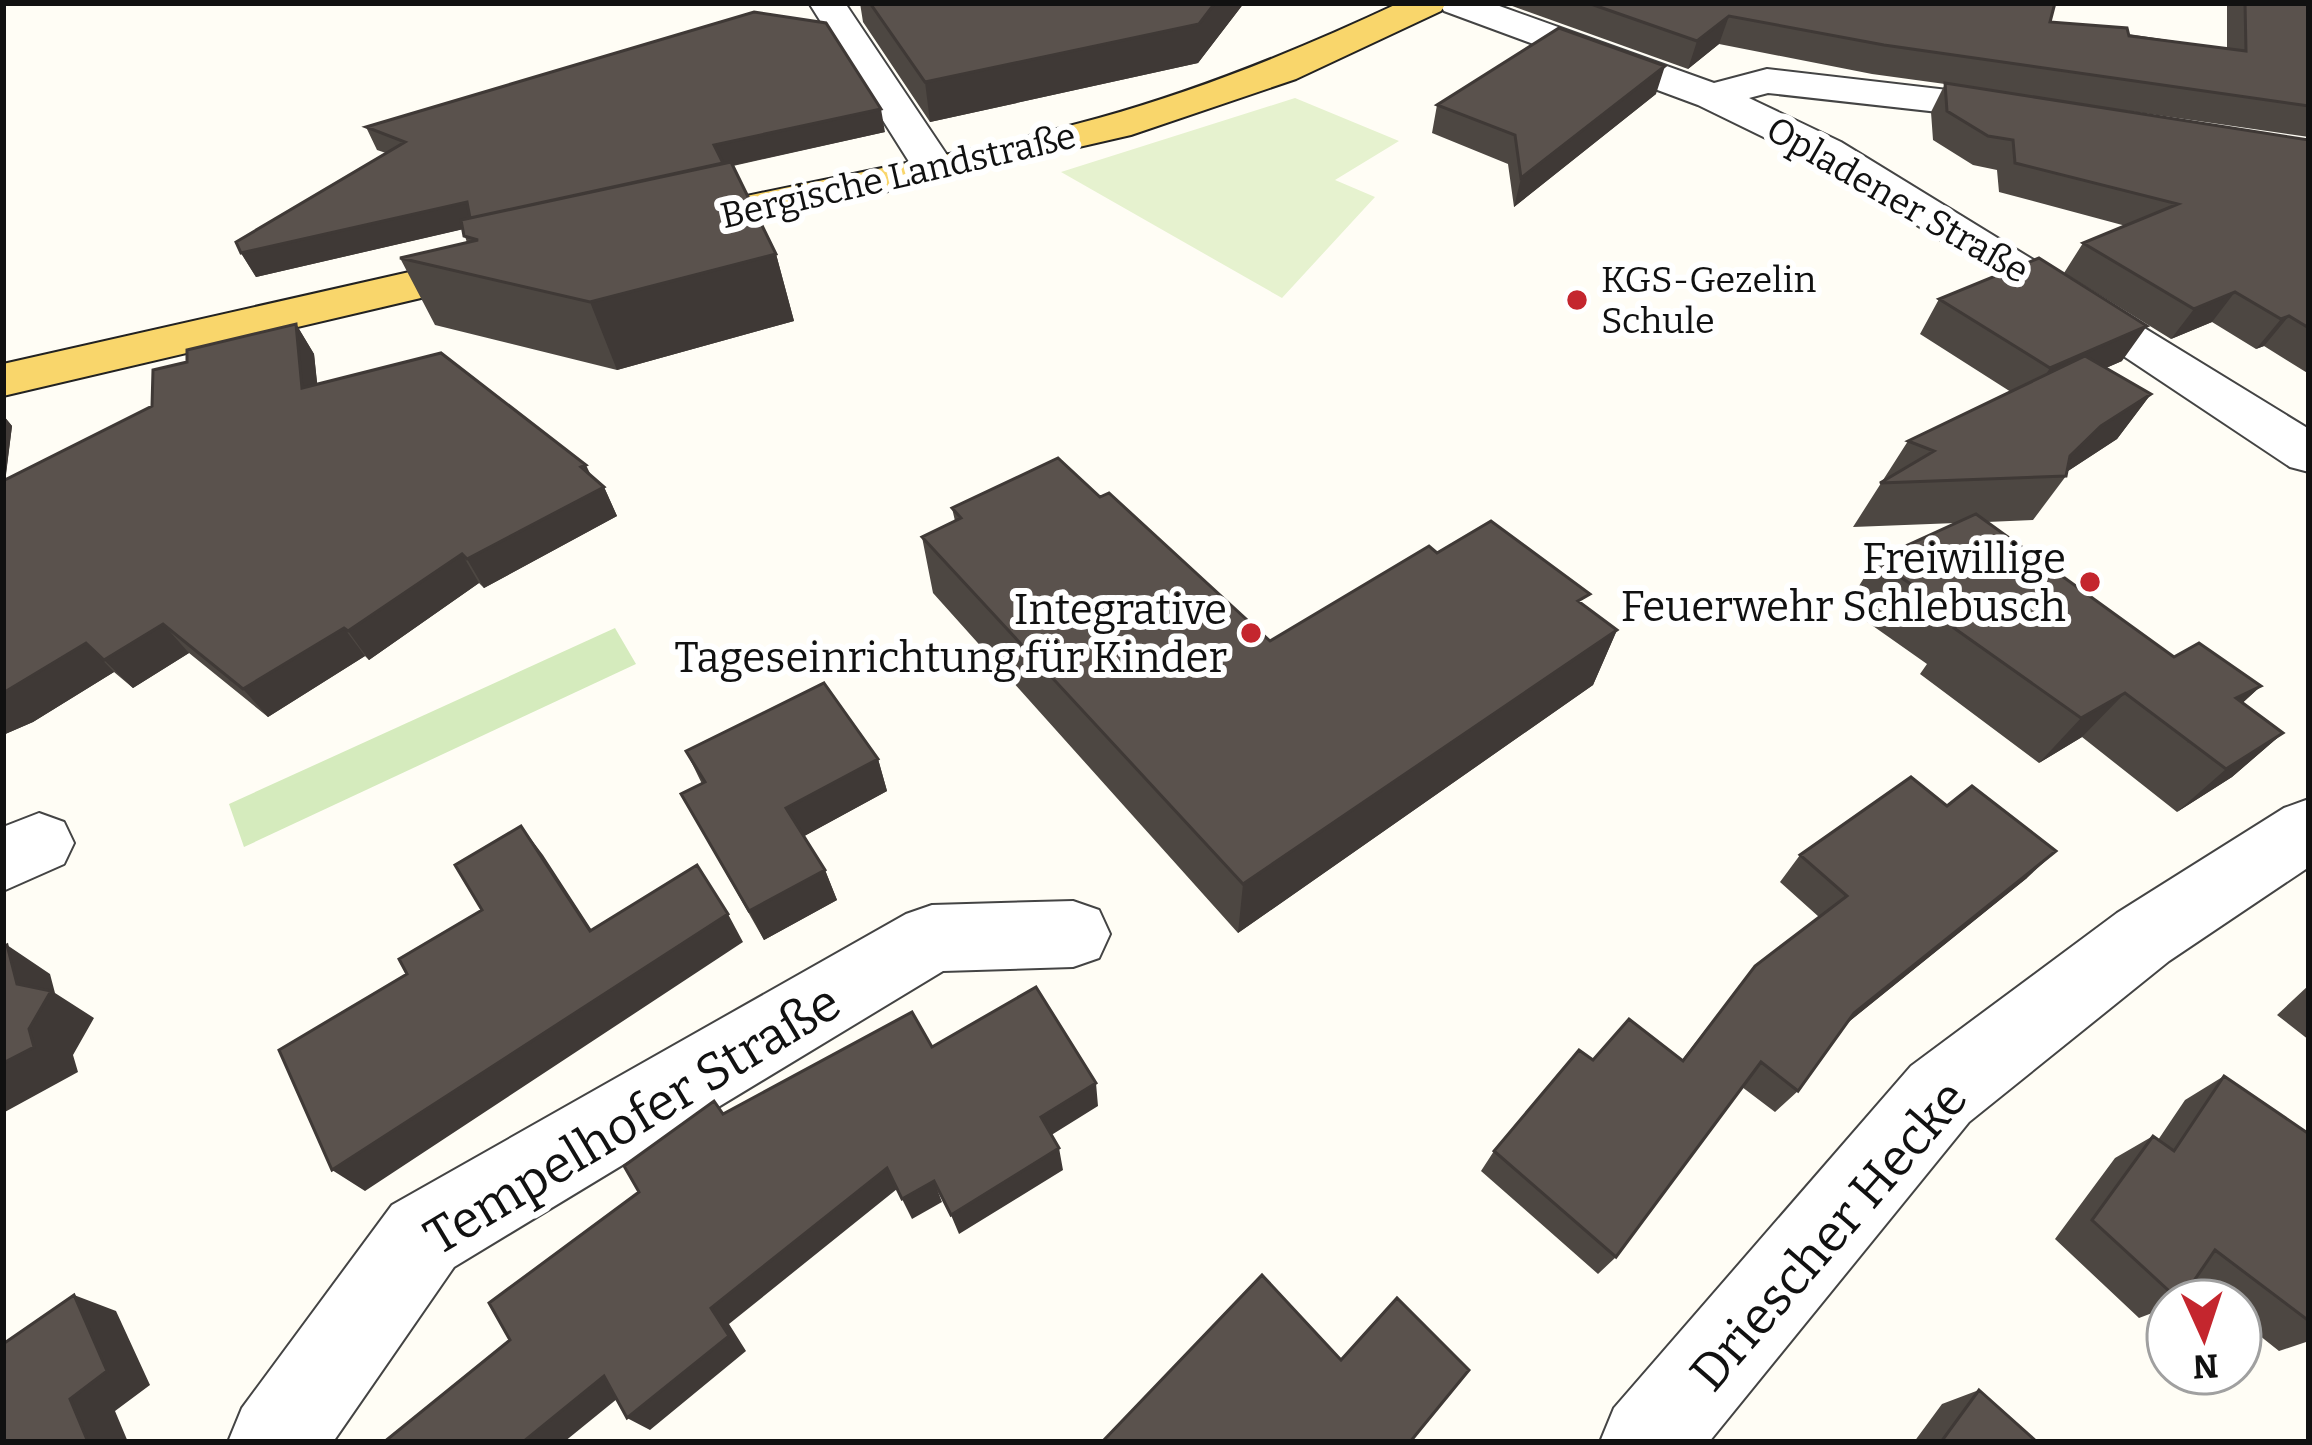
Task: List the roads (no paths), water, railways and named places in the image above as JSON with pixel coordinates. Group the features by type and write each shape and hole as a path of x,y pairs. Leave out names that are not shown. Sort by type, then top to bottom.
{"main road":[{"name":"Bergische Landstraße","path":"625,238 1195,102 1291,67 1428,3"},
{"path":"3,380 532,258"}],"street":[{"path":"827,3 933,167"},
{"name":"Opladener Straße","path":"1457,3 1712,96 1893,189 2309,454"},
{"path":"1712,96 1767,81 1928,95 2066,116"},
{"name":"Driescher Hecke","path":"1648,1442 1940,1094 2143,937 2309,829"},
{"name":"Tempelhofer Straße","path":"276,1442 423,1236 932,938 1073,934"}],"place":[{"name":"KGS-Gezelin Schule","path":"1577,300"},
{"name":"Freiwillige Feuerwehr Schlebusch","path":"2090,582"},
{"name":"Integrative Tageseinrichtung für Kinder","path":"1251,633"}]}
